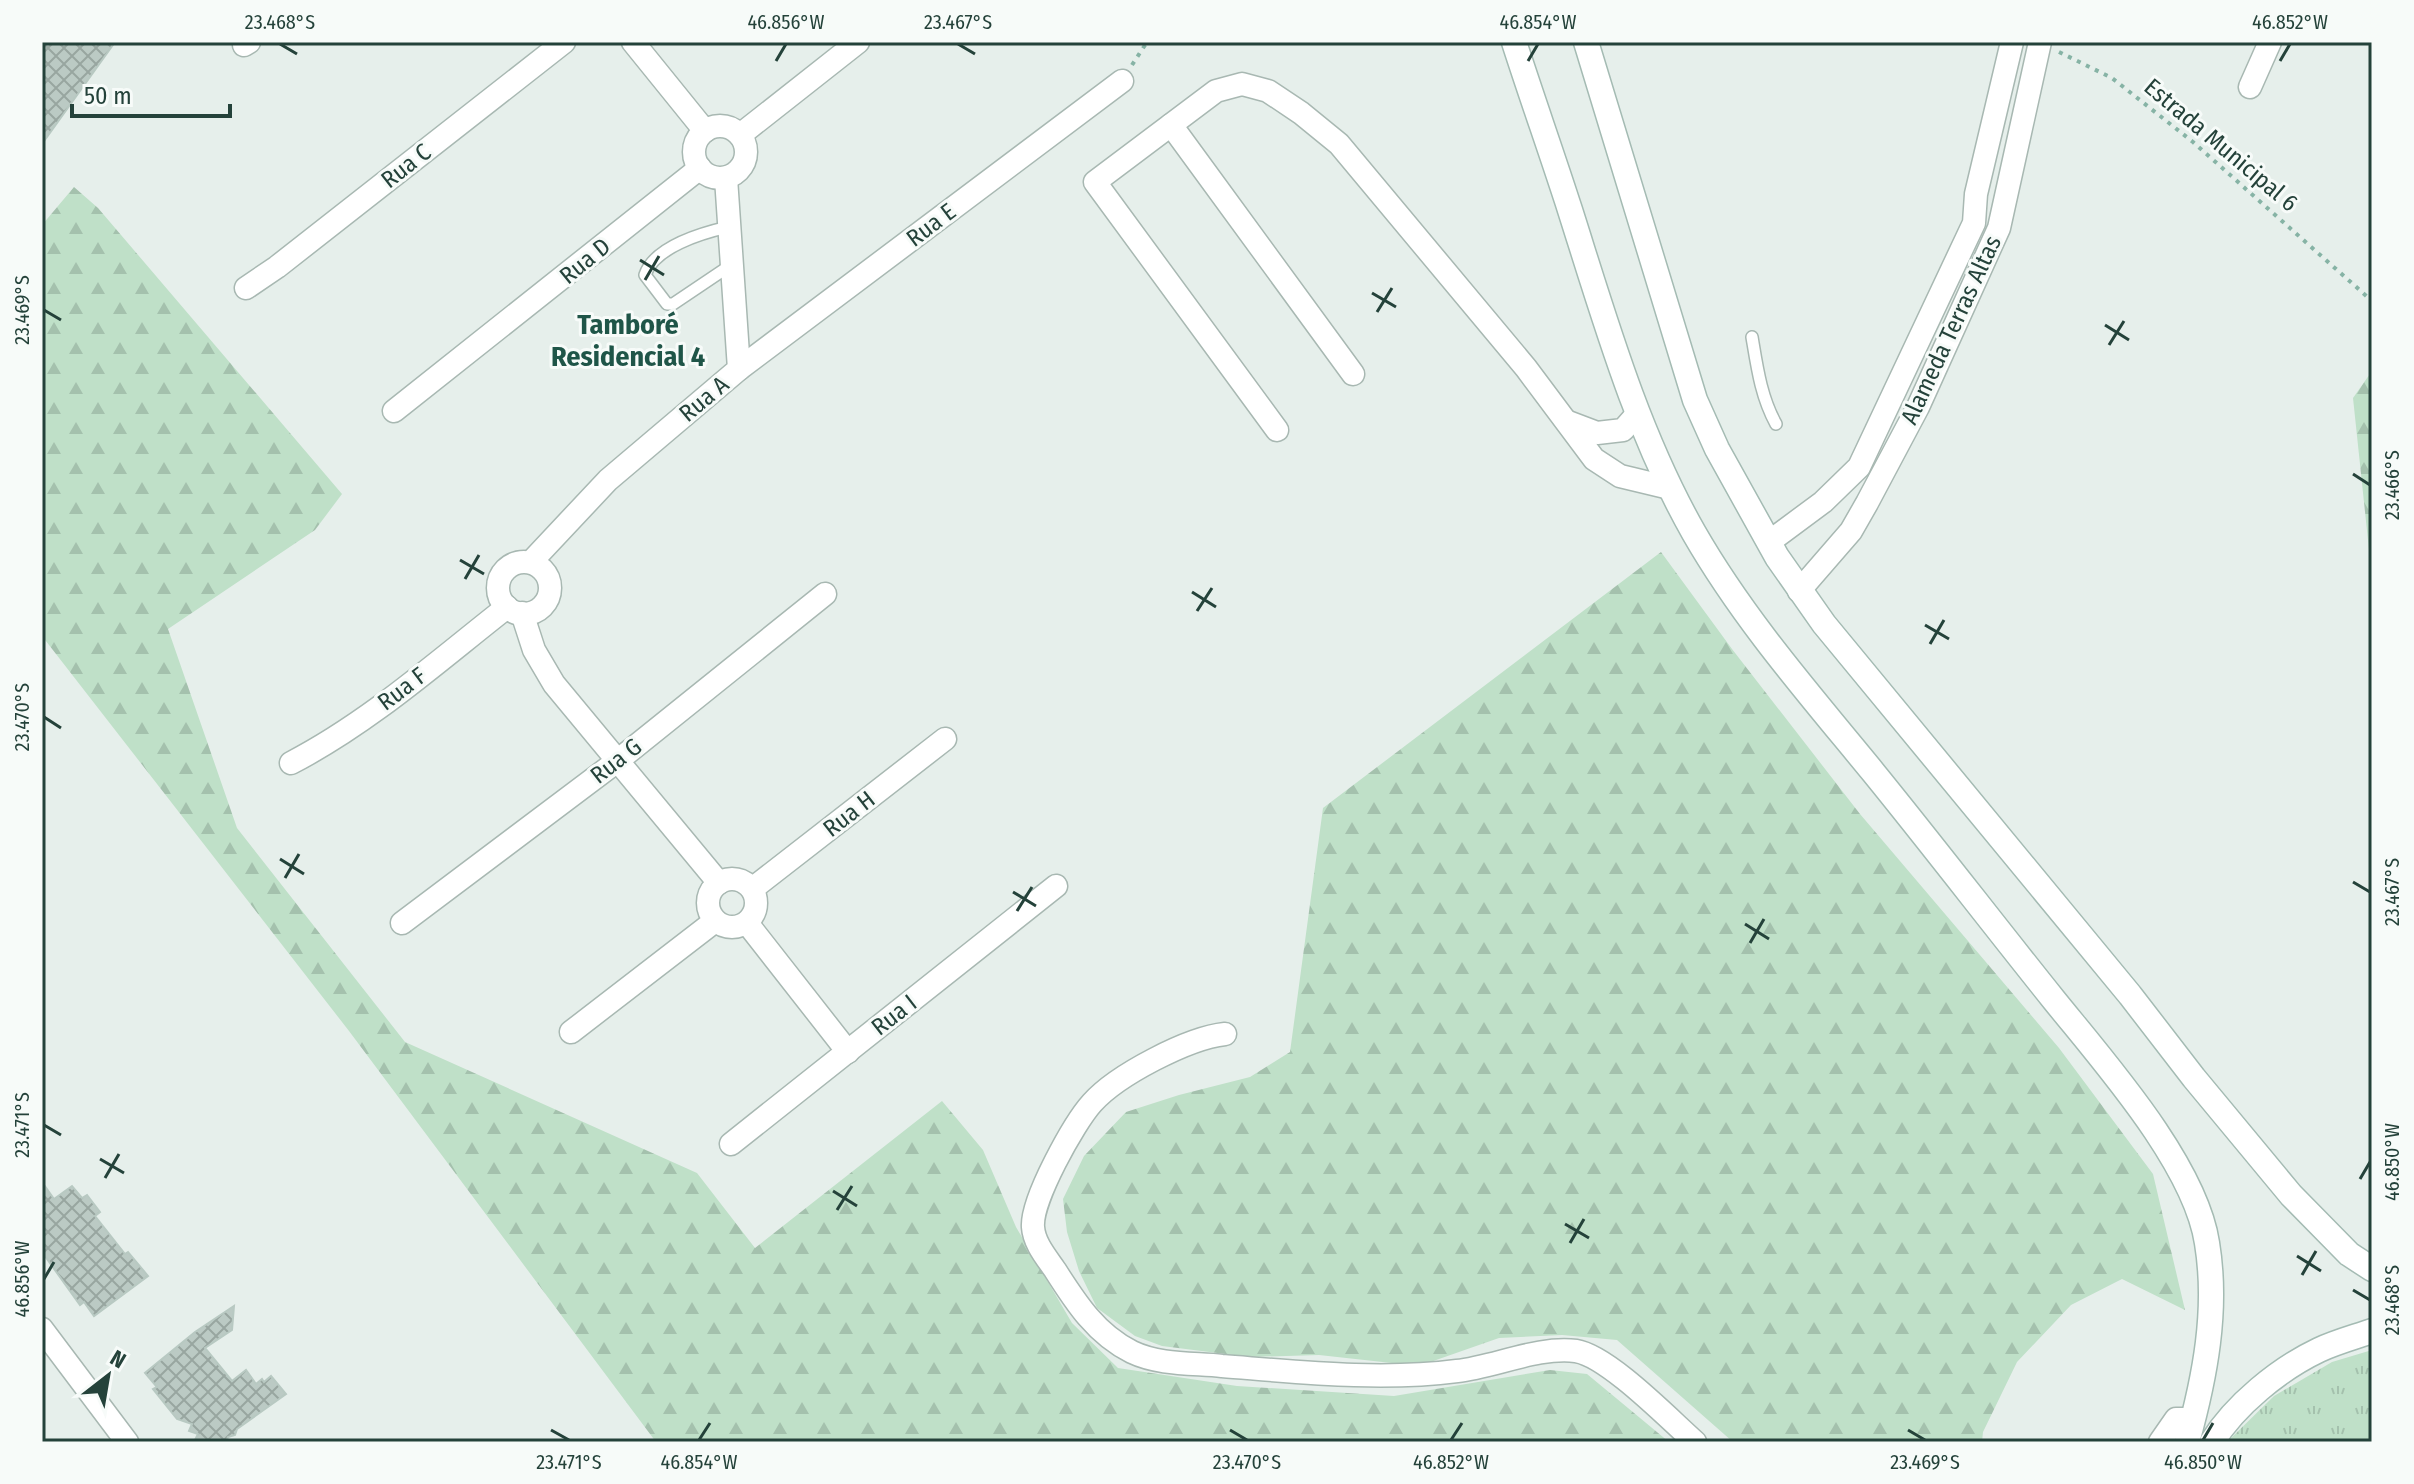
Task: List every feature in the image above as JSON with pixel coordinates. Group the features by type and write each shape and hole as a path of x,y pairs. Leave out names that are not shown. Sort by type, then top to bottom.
{"main road":[{"path":"1514,42 1638,413 1659,467 1722,580 1776,653 2106,1065 2173,1160 2197,1207 2207,1242 2209,1354 2190,1431"},
{"path":"1586,42 1695,400 1717,449 1799,591 2291,1195 2349,1254 2372,1269"},
{"path":"2212,1442 2226,1420 2266,1384 2319,1350 2372,1331"}],"street":[{"name":"Rua C","path":"246,288 564,42"},
{"path":"633,42 705,131"},
{"path":"740,135 858,42"},
{"name":"Alameda Terras Altas","path":"1769,542 1823,502 1859,467 1974,223 1976,194 2012,42"},
{"path":"2250,87 2270,42"},
{"name":"Alameda Terras Altas","path":"1799,591 1851,531 1867,503 1918,407 1999,228 2040,43"},
{"name":"Rua E","path":"739,369 1122,81"},
{"path":"1277,430 1095,182 1216,91 1242,84 1268,91 1339,144 1526,368 1594,459 1620,476 1670,488"},
{"path":"1171,125 1353,374"},
{"path":"719,126 740,135 747,156 739,170 726,178 712,177 700,168 694,148 705,131 719,126"},
{"name":"Rua D","path":"394,411 700,168"},
{"name":"Rua A","path":"531,562 608,480 739,369 726,178"},
{"path":"1566,422 1597,433 1623,430 1638,413"},
{"path":"1859,467 1867,503"},
{"path":"515,610 531,613 545,604 551,588 545,572 531,562 514,564 502,575 499,592 515,610 554,684 719,883"},
{"name":"Rua G","path":"402,923 616,762 825,594"},
{"name":"Rua F","path":"291,763 324,745 515,610"},
{"name":"Rua H","path":"752,889 945,739"},
{"path":"733,879 752,889 756,910 747,923 727,927 715,921 708,901 713,888 733,879"},
{"name":"Rua I","path":"731,1144 1056,886"},
{"path":"571,1032 715,921"},
{"path":"747,923 848,1052"},
{"path":"1225,1034 1205,1036 1170,1052 1114,1085 1094,1101 1066,1145 1035,1212 1033,1228 1040,1248 1085,1316 1108,1338 1135,1353 1167,1361 1271,1370 1410,1376 1460,1371 1553,1351 1577,1351 1599,1360 1695,1442"},
{"path":"42,1329 127,1442"},
{"path":"2160,1442 2176,1419 2190,1431"}],"lane":[{"path":"728,227 693,236 674,246 653,261 645,275 667,304 673,304 731,265"},
{"path":"1752,337 1767,408 1776,424"}],"path":[{"name":"Estrada Municipal 6","path":"2040,43 2112,78 2193,142 2372,301"}],"green space":[{"path":"74,187 98,208 342,494 315,530 168,629 237,828 405,1042 697,1173 755,1248 942,1101 983,1150 1016,1227 1072,1323 1118,1368 1237,1386 1394,1396 1550,1370 1587,1374 1669,1442 656,1442 349,1031 42,636 42,225"},
{"path":"2372,371 2372,578 2353,398"},
{"path":"1661,552 1860,814 2059,1048 2153,1174 2185,1310 2122,1279 2071,1305 2017,1362 1983,1432 1982,1442 1733,1442 1617,1340 1562,1335 1499,1338 1419,1366 1319,1355 1249,1357 1162,1346 1135,1336 1097,1308 1079,1271 1067,1232 1063,1199 1084,1156 1126,1112 1250,1077 1290,1052 1323,808"},
{"path":"2372,1350 2372,1442 2227,1442 2274,1396 2332,1362"}],"building":[{"path":"42,42 115,42 42,144"},
{"path":"42,1182 54,1199 72,1186 82,1198 87,1195 100,1212 95,1216 125,1254 128,1252 148,1276 94,1316 84,1302 80,1305 42,1252"},
{"path":"234,1306 232,1330 205,1348 232,1381 246,1370 256,1384 271,1376 286,1394 237,1429 226,1442 194,1442 198,1434 189,1431 192,1424 177,1419 153,1389 157,1387 145,1373 195,1332"}],"district":[{"name":"Tamboré Residencial 4","path":"628,340"}]}
